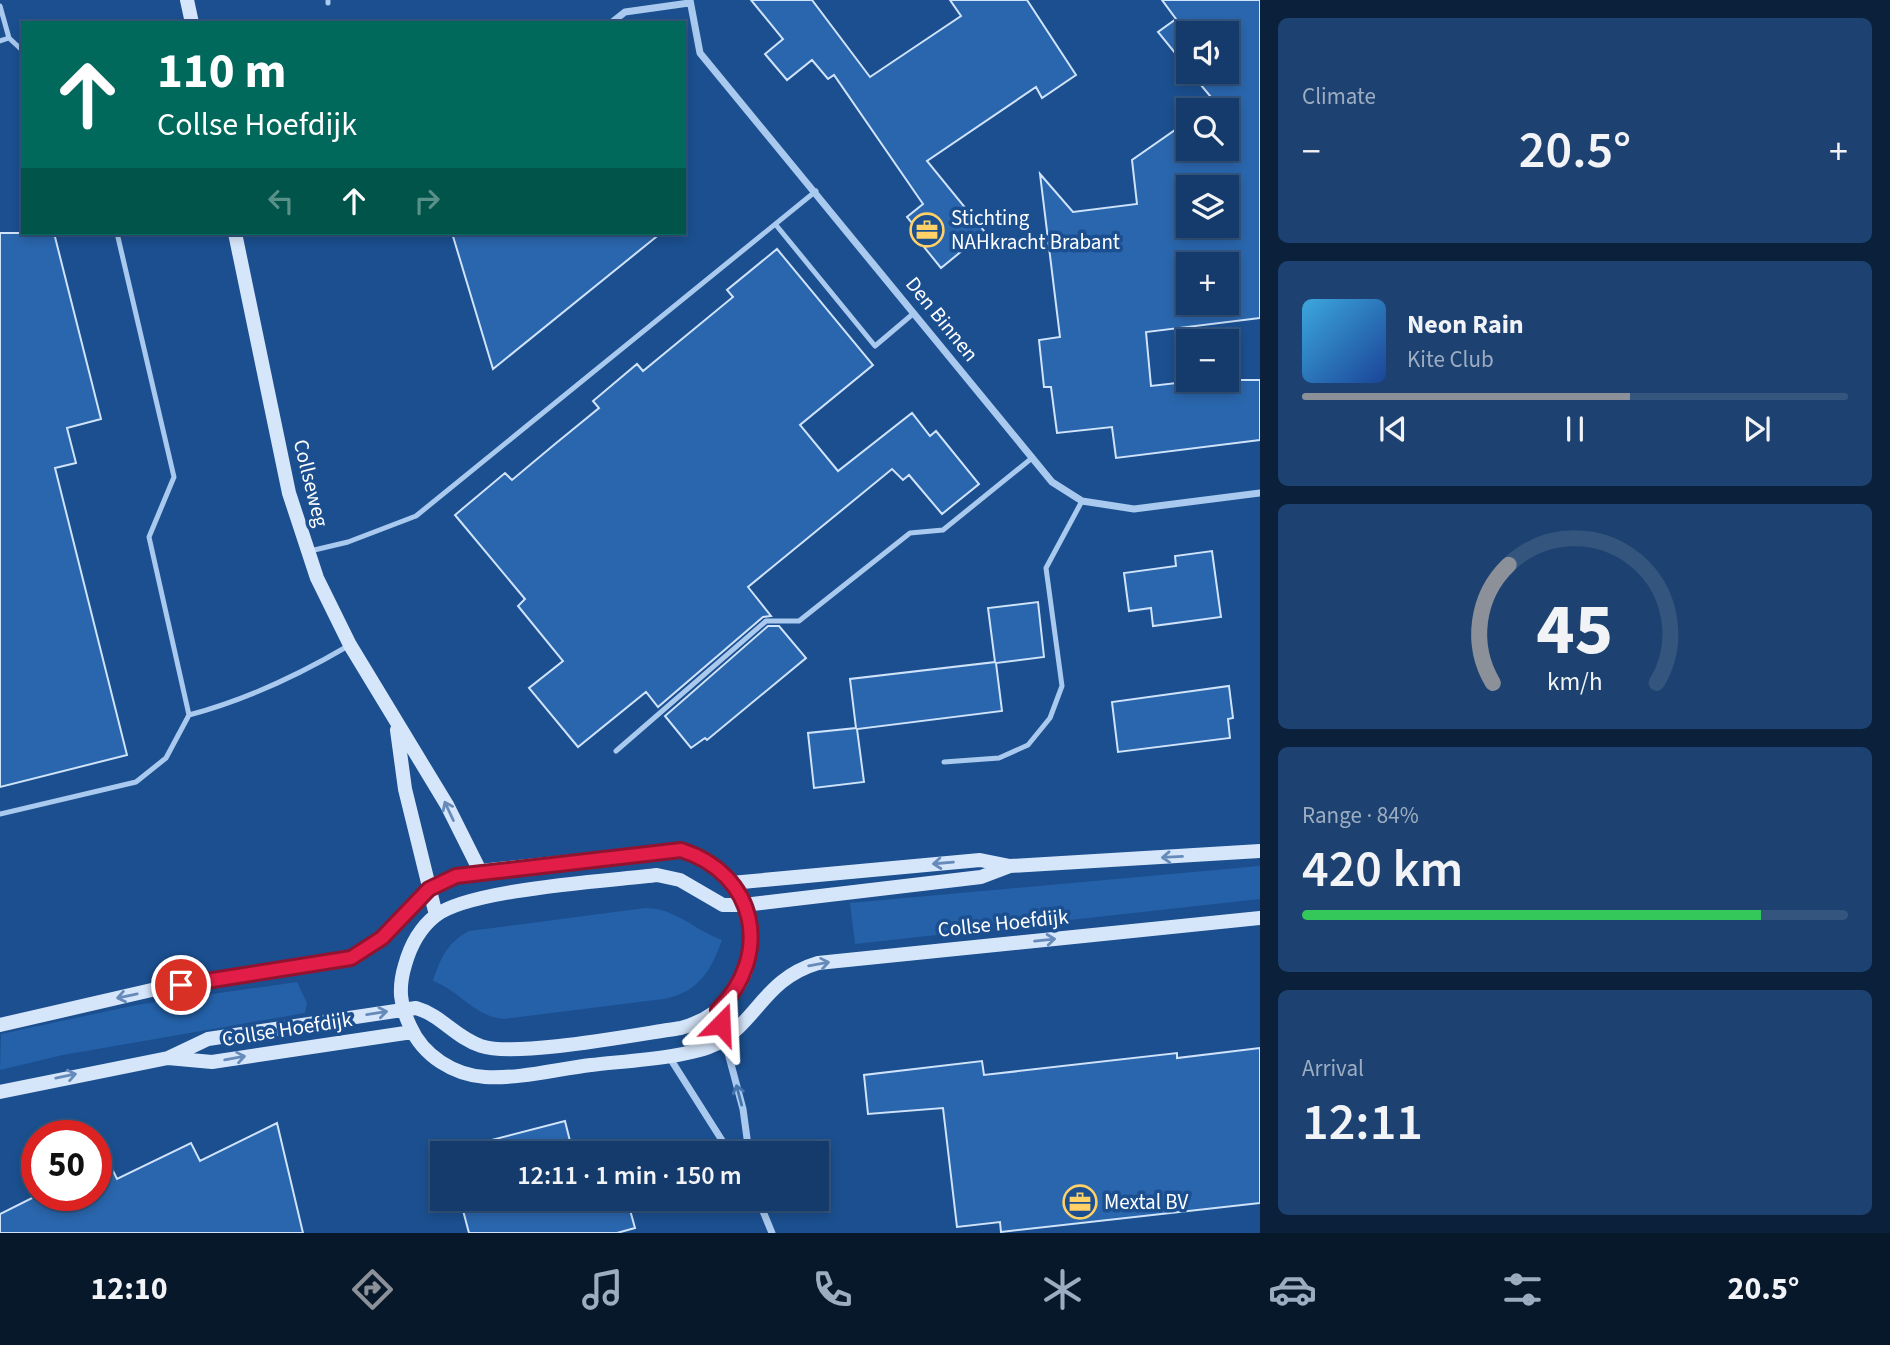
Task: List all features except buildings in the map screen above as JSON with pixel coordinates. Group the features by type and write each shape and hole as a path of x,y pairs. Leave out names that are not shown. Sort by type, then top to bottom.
{"main road":[{"path":"187,0 192,21"},
{"name":"Collseweg","path":"235,235 289,493 306,551 350,645 426,768 480,871"},
{"name":"Collseweg","path":"397,725 405,789 436,915"},
{"path":"0,1026 156,989 351,958 382,938 429,889 456,876 480,871 681,850 712,864 731,883 744,905 750,929 750,958 738,988 718,1010 695,1024 512,1050 484,1048 471,1043 426,1011 403,1010"},
{"path":"731,883 979,860 1010,866 1260,851"},
{"path":"718,1010 724,1038 703,1048 668,1055 486,1077 449,1067 434,1057 412,1032 403,1010 400,991 409,952 420,932 436,915 451,906 484,897 657,875 680,880 723,905 744,905 981,877 1010,866"},
{"name":"Collse Hoefdijk","path":"724,1038 762,998 795,970 818,964 1260,918"},
{"name":"Collse Hoefdijk","path":"0,1091 167,1058 208,1039 403,1010"},
{"name":"Collse Hoefdijk","path":"167,1058 212,1062 412,1032"}],"street":[{"name":"Den Binnen","path":"614,21 625,12 690,1 700,53 816,191 1052,482 1082,501 1134,509 1260,493"},
{"path":"724,1038 743,1110 747,1141"},
{"path":"668,1055 722,1141"},
{"path":"763,1211 772,1233"}],"lane":[{"path":"0,6 9,38 21,49"},
{"path":"0,41 9,38"},
{"path":"306,551 348,542 416,516 816,191"},
{"path":"776,225 875,346 914,313"},
{"path":"0,814 136,782 166,758 189,715 149,537 174,477 117,235"},
{"path":"616,751 766,621 799,621 910,533 943,530 1032,458"},
{"path":"944,762 999,758 1028,745 1050,718 1062,686 1046,568 1082,501"},
{"path":"189,715 235,703 305,671 350,645"}],"shaded area":[{"path":"1260,866 1260,899 855,944 850,903"},
{"path":"645,908 676,915 722,940 708,971 685,992 663,999 504,1019 484,1014 433,981 446,952 456,940 469,931"},
{"path":"297,982 307,1003 305,1013 63,1055 0,1070 1,1034 136,1005"}],"place":[{"name":"Stichting NAHkracht Brabant","path":"927,230"},
{"name":"Mextal BV","path":"1080,1202"}],"route":[{"path":"181,985 351,958 382,938 401,915 429,889 456,876 480,871 681,850 722,871 738,893 748,918 750,958 738,988 718,1010 721,1024"}]}
